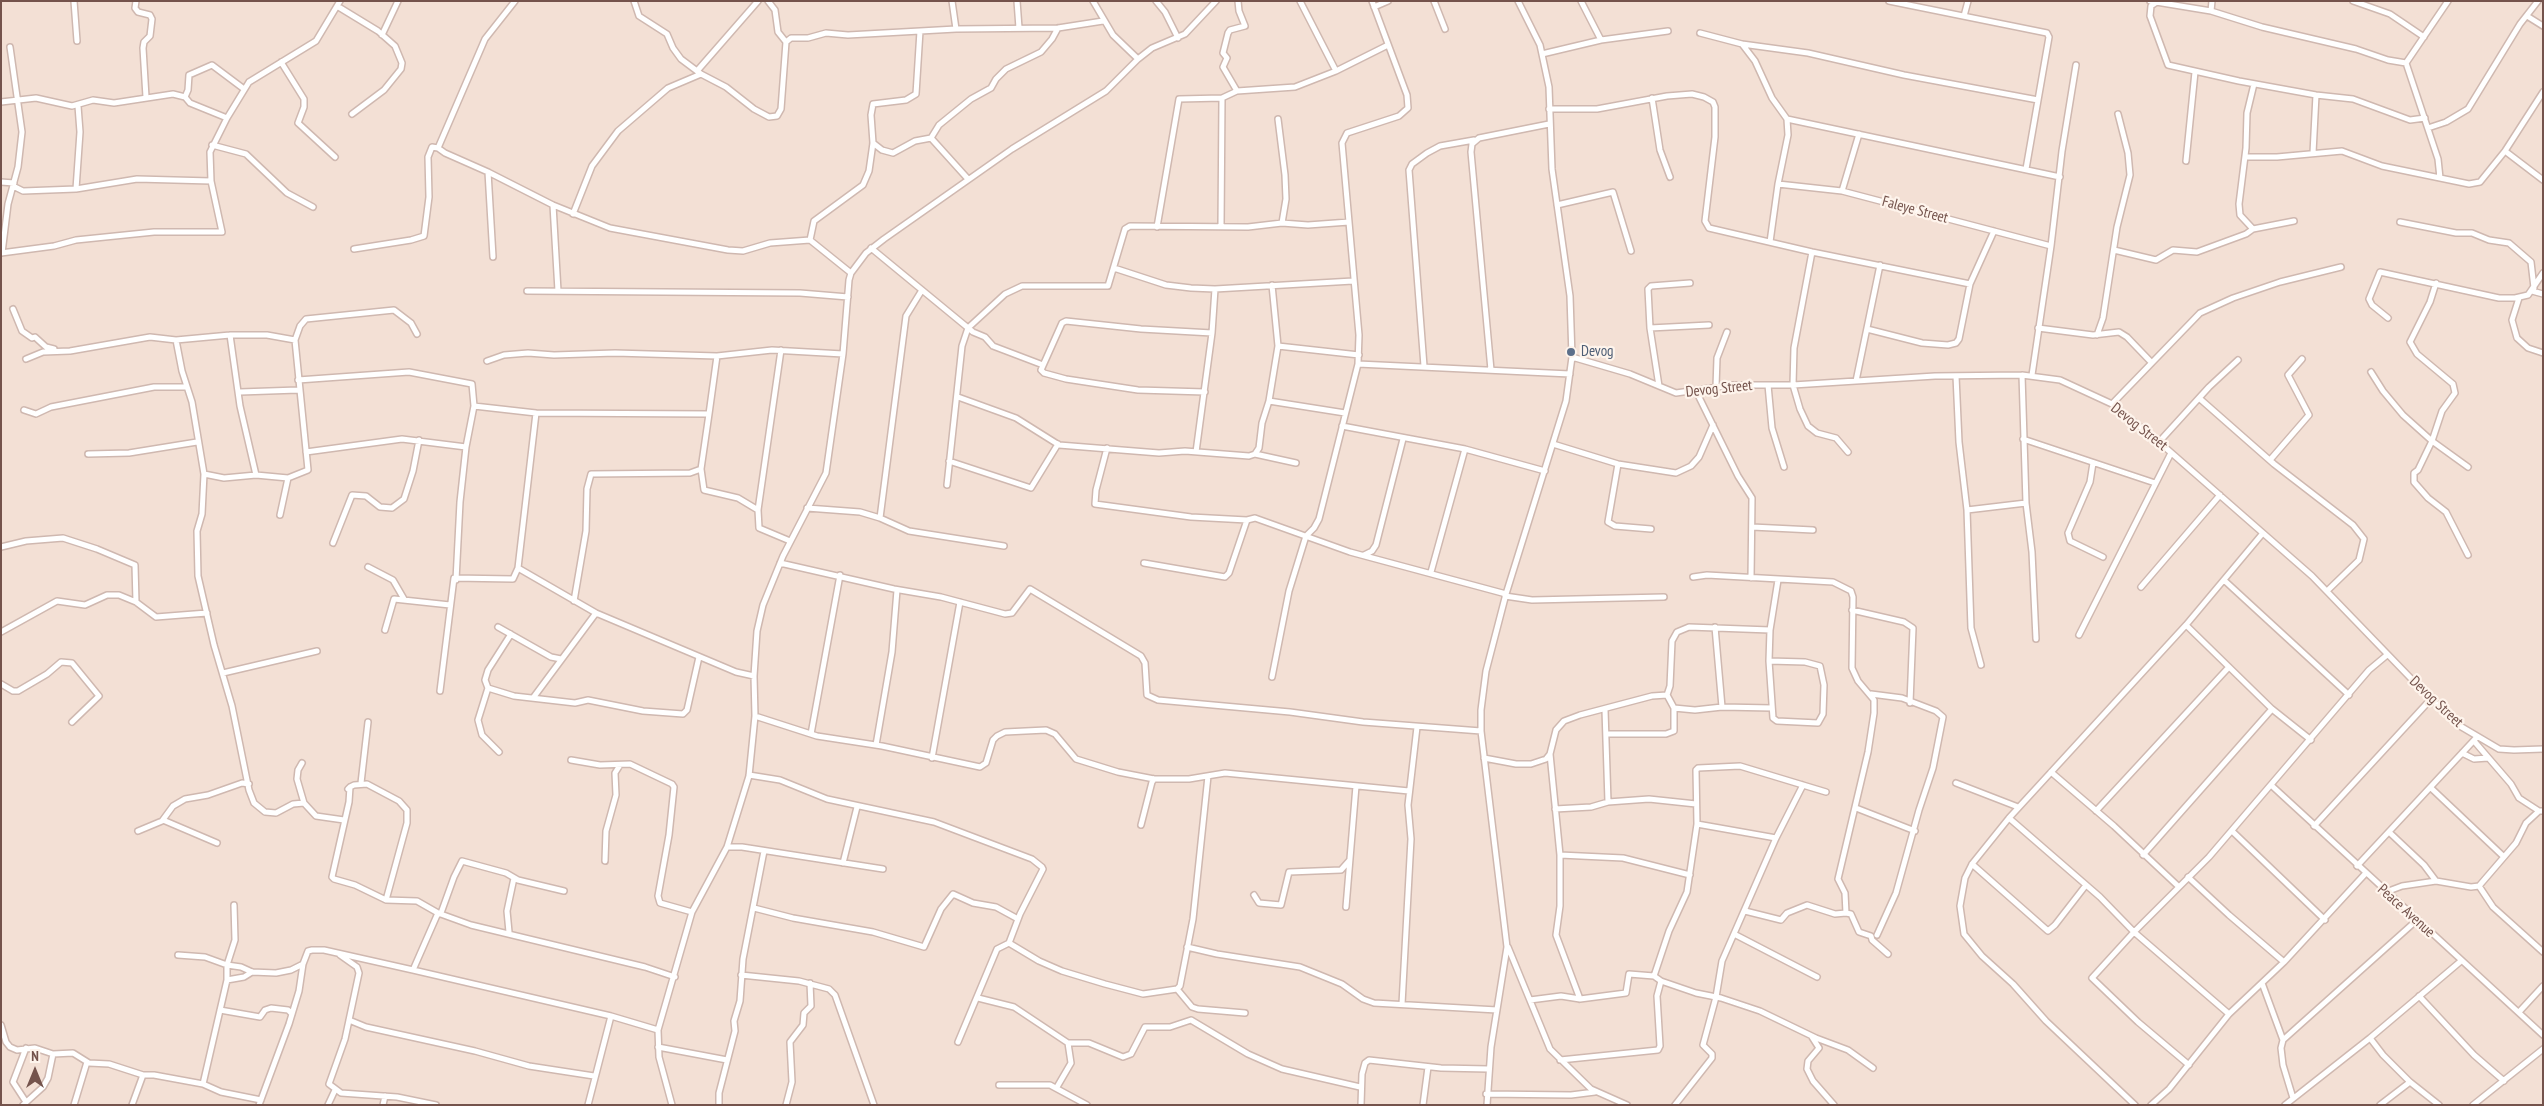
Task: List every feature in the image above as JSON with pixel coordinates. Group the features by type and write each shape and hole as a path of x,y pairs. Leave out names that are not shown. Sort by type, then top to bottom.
{"street":[{"path":"74,1 77,40"},
{"path":"136,1 135,8 138,12 150,16 152,19 150,36 144,42 143,48 146,97"},
{"path":"382,34 398,1"},
{"path":"438,148 485,39 515,1"},
{"path":"634,1 640,16 667,34 673,48 681,59 699,73 726,87 759,112 770,117 777,116 781,109 786,42 791,38 808,38 826,33 848,35 956,29 1058,28 1103,21"},
{"path":"573,214 592,166 618,131 668,88 699,73 758,1"},
{"path":"768,1 775,10 780,37 786,42"},
{"path":"952,1 956,29"},
{"path":"1017,1 1019,28"},
{"path":"1093,1 1103,21 1123,46 1138,59"},
{"path":"1156,1 1165,12 1178,38"},
{"path":"672,1105 658,1047 658,1030 675,977 692,912 727,847 748,775 755,716 754,676 757,631 763,605 790,541 827,468 843,354 851,273 860,259 871,248 1012,149 1106,91 1138,59 1156,46 1178,38 1216,1"},
{"path":"1237,92 1223,67 1227,58 1223,53 1230,30 1245,26 1239,11 1238,1"},
{"path":"1300,1 1336,71"},
{"path":"1272,677 1289,591 1306,536 1319,519 1358,364 1359,355 1349,222 1341,156 1344,136 1353,130 1399,116 1408,108 1407,95 1372,1"},
{"path":"1374,8 1388,1"},
{"path":"1434,1 1446,29"},
{"path":"1518,1 1542,54 1549,87 1549,124 1557,205 1570,296 1572,357 1566,401 1505,595 1486,671 1481,731 1508,947 1544,1039 1560,1060 1596,1092 1627,1105"},
{"path":"1581,1 1601,40"},
{"path":"1889,1 1907,3 2046,33 2049,37 2026,169"},
{"path":"1964,16 1968,1"},
{"path":"2150,1 2211,11 2262,27 2333,43 2388,60 2406,63"},
{"path":"2211,11 2212,1"},
{"path":"2353,1 2390,14 2424,38"},
{"path":"2406,63 2448,1"},
{"path":"2430,130 2468,109 2538,1"},
{"path":"2157,2 2151,6 2150,13 2166,63 2195,72 2254,84 2316,95 2359,100 2410,120 2425,118"},
{"path":"10,47 22,132 14,184 8,204 2,253 54,246 76,240 154,232 222,232 210,181 212,145 244,89 257,76 316,41 339,4 382,34 398,50 401,69 384,90 352,114"},
{"path":"2527,16 2543,26"},
{"path":"874,143 882,150 893,152 915,141 931,138 939,125 971,100 992,88 996,79 1006,69 1041,52 1058,28"},
{"path":"1542,54 1601,40 1668,31"},
{"path":"810,240 812,225 817,218 863,185 869,171 874,143 871,115 873,104 906,100 916,94 920,32"},
{"path":"1700,33 1742,44 1808,53 1904,75 2038,100"},
{"path":"1157,227 1177,100 1180,98 1222,98 1237,92 1295,87 1336,71 1388,44"},
{"path":"1742,44 1755,61 1772,98 1787,119 1788,135 1778,184 1770,242"},
{"path":"280,62 304,99 304,107 298,123 318,139 335,157"},
{"path":"2406,63 2430,130 2438,159 2440,178"},
{"path":"184,97 188,90 189,75 212,65 244,89"},
{"path":"2032,375 2051,246 2062,151 2076,65"},
{"path":"2186,161 2195,72"},
{"path":"2253,229 2245,222 2239,210 2245,157 2247,113 2254,84"},
{"path":"2245,157 2277,157 2342,151 2382,166 2469,184 2480,182 2505,151 2543,92"},
{"path":"1,102 36,98 78,106 87,101 114,102 174,94 184,97 190,103 227,118"},
{"path":"1549,109 1597,109 1652,98 1692,94 1713,102 1715,137 1706,226 1812,252 1970,284"},
{"path":"2313,153 2316,95"},
{"path":"1221,226 1222,98"},
{"path":"1652,98 1660,150 1670,177"},
{"path":"2537,101 2543,105"},
{"path":"76,189 80,132 78,106"},
{"path":"2097,335 2103,318 2114,250 2130,175 2128,153 2118,114"},
{"path":"1278,119 1286,199 1282,223"},
{"path":"1787,119 2060,177"},
{"path":"1424,366 1409,170 1420,158 1440,146 1549,124"},
{"path":"1842,191 1859,134"},
{"path":"931,138 968,179"},
{"path":"1474,140 1471,152 1491,370"},
{"path":"212,145 246,154 287,193 313,207"},
{"path":"354,249 423,237 426,230 430,197 428,152 430,148 438,148 553,206 610,228 728,250 743,251 770,243 810,240 851,273"},
{"path":"2505,151 2543,180"},
{"path":"488,172 493,257"},
{"path":"1,182 14,184 23,191 76,189 137,179 210,181"},
{"name":"Faleye Street","path":"1778,184 1842,191 2051,246"},
{"path":"1557,205 1613,192 1631,251"},
{"path":"553,206 558,291"},
{"path":"2114,250 2156,260 2176,249 2197,252 2246,234 2253,229 2294,221"},
{"path":"947,485 958,397 961,353 968,328 1004,294 1022,286 1104,287 1110,282 1126,227 1248,227 1282,223 1308,225 1349,222"},
{"path":"2400,222 2456,233 2472,233 2488,240 2510,243 2531,262 2533,289"},
{"path":"1867,329 1922,343 1948,345 1956,343 1959,339 1970,284 1994,231"},
{"path":"871,248 968,328 984,337 993,346 1043,365"},
{"path":"1812,252 1794,348 1793,385 1800,409 1808,426 1817,433 1836,438 1848,452"},
{"path":"1856,381 1880,265"},
{"path":"2112,404 2183,328 2208,309 2280,282 2341,267"},
{"path":"1114,268 1166,285 1215,289 1353,281"},
{"path":"2388,318 2372,306 2369,299 2380,272 2499,298 2524,297 2533,289 2543,273"},
{"path":"1659,386 1650,328 1649,287 1690,283"},
{"path":"2436,283 2430,302 2410,340 2417,354 2450,380 2456,390 2454,396 2442,411 2432,441 2414,473 2414,482 2428,498 2446,512 2468,555"},
{"path":"1255,454 1259,448 1262,423 1269,401 1278,346 1272,285"},
{"path":"1196,452 1212,333 1215,289"},
{"path":"2533,289 2543,294"},
{"path":"880,518 906,316 922,290"},
{"path":"527,291 800,293 848,297"},
{"path":"2519,298 2512,320 2517,338 2528,348 2543,353"},
{"path":"13,309 22,330 32,338 35,337 46,347 60,351"},
{"path":"204,474 224,478 256,475 288,478 308,470 309,462 306,452 305,430 298,390 295,340 300,326 306,319 391,310 398,312 406,319 417,334"},
{"path":"1205,392 1138,390 1102,385 1041,370 1062,323 1066,320 1141,329 1212,333"},
{"path":"1650,328 1709,325"},
{"path":"2038,328 2097,335 2114,332 2124,334 2151,362"},
{"path":"1716,387 1717,358 1727,332"},
{"path":"26,359 43,352 150,337 176,340 230,335 267,335 295,340"},
{"path":"230,335 240,392 240,406 256,475"},
{"path":"176,340 192,402 197,442 204,474 202,514 196,535 198,576 254,803 265,812 276,812 298,802 304,803"},
{"path":"1278,346 1359,355"},
{"path":"488,361 514,353 716,356 781,350 843,354"},
{"path":"781,350 758,510 759,528 790,541"},
{"path":"716,356 701,469 704,490 738,498 758,510"},
{"name":"Devog Street","path":"1572,357 1676,393 1716,387 1793,385 1956,376 2032,375 2060,380 2112,404 2159,442 2327,591 2431,698 2476,739 2499,748 2514,750 2543,749"},
{"path":"2270,460 2309,415 2288,375 2302,359"},
{"path":"2159,442 2199,398 2238,360"},
{"path":"1358,364 1570,374"},
{"path":"298,380 409,372 472,384 474,406 466,447 460,502 456,580"},
{"path":"2371,372 2394,405 2432,441 2468,467"},
{"path":"2022,375 2026,503 2032,552 2036,639"},
{"path":"1956,376 1959,442 1967,510 1971,628 1981,665"},
{"path":"1768,385 1772,428 1784,467"},
{"path":"24,410 36,414 51,406 154,387 187,387"},
{"path":"240,392 298,390"},
{"path":"1696,391 1738,476 1752,498 1751,578"},
{"path":"958,397 1016,418 1058,444 1159,453 1196,452 1249,456 1255,454 1296,463"},
{"path":"2199,398 2270,460 2353,524 2364,539 2359,560 2327,591"},
{"path":"1269,401 1345,413"},
{"path":"474,406 536,413 709,414"},
{"path":"440,691 454,578 456,580 513,579 518,568 536,413"},
{"path":"1554,444 1618,464 1659,472 1676,473 1684,470 1699,457 1713,425"},
{"path":"1342,426 1403,439 1465,448 1545,471"},
{"path":"1364,556 1372,551 1376,545 1403,439"},
{"path":"2023,439 2155,483"},
{"path":"306,452 343,448 380,440 419,440 466,447"},
{"path":"333,543 352,495 366,496 380,507 392,508 404,499 413,471 419,440"},
{"path":"88,454 129,453 197,442"},
{"path":"950,461 1031,488 1058,444"},
{"path":"1107,448 1096,490 1095,504 1191,517 1247,520 1255,518 1364,556 1432,572 1505,595 1532,600 1664,597"},
{"path":"1432,572 1465,448"},
{"path":"2079,635 2123,552 2171,453"},
{"path":"2093,463 2090,482 2068,533 2070,541 2103,557"},
{"path":"1618,464 1608,522 1615,526 1650,529"},
{"path":"574,601 586,531 587,489 591,474 690,473 701,469"},
{"path":"280,514 288,478"},
{"path":"2141,587 2220,495"},
{"path":"1967,510 2026,503"},
{"path":"807,508 860,512 910,531 1004,546"},
{"path":"1144,563 1225,577 1229,574 1247,520"},
{"path":"1752,527 1813,530"},
{"path":"2135,1105 2046,1021 2013,984 1982,956 1964,934 1960,906 1965,878 1972,864 2018,807 2186,626 2263,533"},
{"path":"1,547 34,540 63,538 97,549 135,565 136,602"},
{"path":"780,563 1010,614 1027,590 1034,590 1141,656 1145,664 1147,696 1158,700 1417,727 1481,731"},
{"path":"368,567 393,580 404,599"},
{"path":"518,568 596,613 736,672 754,676"},
{"path":"811,734 840,575"},
{"path":"1693,577 1707,575 1840,584 1851,591 1852,668 1858,681 1871,694 1874,700 1874,714 1856,808 1838,879 1845,893 1846,912"},
{"path":"1769,661 1816,664 1822,670 1824,685 1823,714 1818,723 1777,721 1773,718 1769,661 1770,630 1778,580"},
{"path":"2225,581 2328,678 2349,695"},
{"path":"876,745 892,652 897,590"},
{"path":"1,632 57,601 85,605 112,594 136,602 156,617 207,613"},
{"path":"385,630 394,599 450,605"},
{"path":"932,758 960,602"},
{"path":"1852,610 1904,622 1913,628 1910,703"},
{"path":"533,698 596,613"},
{"path":"498,626 551,657 561,659"},
{"path":"2186,626 2272,709 2311,740"},
{"path":"1606,734 1666,734 1674,731 1674,708 1667,695 1670,686 1674,637 1678,632 1689,627 1770,630"},
{"path":"1715,627 1722,707"},
{"path":"499,752 482,735 477,726 488,688 486,680 488,670 511,634"},
{"path":"223,673 317,651"},
{"path":"2189,1065 2138,1022 2093,979 2095,974 2232,831 2369,670 2388,655"},
{"path":"488,688 514,696 575,702 588,700 643,711 683,714 687,710 699,657"},
{"path":"1,684 13,691 18,691 41,678 61,662 72,663 99,696 72,722"},
{"path":"2096,811 2229,667"},
{"path":"1871,694 1902,698 1910,703 1936,712 1943,717 1933,768 1919,810 1915,831 1896,893 1878,935"},
{"path":"1580,999 1556,935 1560,906 1560,855 1550,754 1559,724 1580,715 1605,710 1652,696 1667,695"},
{"path":"2314,826 2431,698"},
{"path":"1674,708 1695,710 1722,707 1772,708"},
{"path":"2143,855 2272,709"},
{"path":"1605,710 1608,802"},
{"path":"755,716 811,734 983,766 993,740 997,736 1005,732 1046,730 1055,734 1076,759 1154,779 1179,780 1226,773 1409,791"},
{"path":"361,783 368,722"},
{"path":"1402,1004 1411,839 1409,791 1417,727"},
{"path":"2357,866 2476,739 2488,758 2511,784 2519,798 2541,811 2526,823 2516,843 2479,886 2471,887 2436,880 2402,886 2386,892"},
{"path":"1484,758 1516,764 1531,764 1546,759 1550,754"},
{"path":"2462,754 2474,759 2488,758"},
{"path":"571,760 610,766 630,764 670,782 674,787 669,835 658,896 660,903 692,912"},
{"path":"302,763 297,779 304,803 316,816 344,820"},
{"path":"605,860 606,831 616,795 616,773 620,765"},
{"path":"610,766 616,773"},
{"path":"1654,976 1669,931 1688,892 1697,824 1696,770 1701,766 1740,766 1826,792"},
{"path":"2051,772 2114,826 2178,886"},
{"path":"748,775 780,780 827,799 857,807 934,822 1039,863 1043,869 1018,919 1009,943 997,950 958,1042"},
{"path":"1177,990 1180,986 1198,883 1197,861 1208,776"},
{"path":"1141,825 1154,779"},
{"path":"138,831 163,820 173,806 186,799 208,795 242,783 250,784"},
{"path":"386,900 407,823 407,810 399,801 361,783 354,785 350,787 348,789 350,787 349,802 332,877 355,885 386,900 412,900 471,925 509,932 645,967 675,977"},
{"path":"1956,783 2018,807"},
{"path":"1675,1105 1712,1058 1712,1054 1703,1045 1716,997 1722,961 1776,838 1803,785"},
{"name":"Peace Avenue","path":"2271,785 2365,874 2543,1035"},
{"path":"1346,907 1356,786"},
{"path":"2430,788 2503,856"},
{"path":"1555,809 1591,807 1608,802 1649,799 1696,804"},
{"path":"843,863 857,807"},
{"path":"1856,808 1915,831"},
{"path":"2009,818 2086,885 2134,932 2229,1014"},
{"path":"163,820 217,843"},
{"path":"1697,824 1776,838"},
{"path":"2232,831 2325,920"},
{"path":"2389,832 2424,865 2436,880"},
{"path":"727,847 764,850 883,869"},
{"path":"719,1105 719,1093 740,1001 740,975 764,850"},
{"path":"1560,855 1623,858 1690,875"},
{"path":"1254,895 1259,903 1281,905 1289,872 1341,870 1349,861"},
{"path":"413,970 462,862 564,891"},
{"path":"1972,864 2048,932 2086,885"},
{"path":"2152,1105 2169,1089 2229,1014 2325,920 2365,874"},
{"path":"2188,877 2229,916 2284,962"},
{"path":"509,932 507,910 514,878"},
{"path":"2479,886 2493,907 2543,952"},
{"path":"754,908 793,918 873,932 924,947 941,909 953,894 974,903 996,907 1018,919"},
{"path":"202,1084 220,1010 226,980 226,965 235,940 234,905"},
{"path":"1745,912 1781,920 1787,912 1807,905 1834,914 1846,912 1851,914 1859,932 1871,936 1872,940 1888,954"},
{"path":"2292,1098 2283,1066 2281,1048 2283,1040 2417,920"},
{"path":"1734,934 1818,977"},
{"path":"1009,943 1039,961 1062,971 1105,984 1143,994 1177,990"},
{"path":"1187,947 1217,954 1300,967 1342,984 1363,999 1374,1003 1497,1010"},
{"path":"1487,1105 1488,1069 1508,947"},
{"path":"1,1025 10,1047 17,1050 26,1048 53,1054 73,1053 87,1062 109,1064 143,1075 154,1075 202,1084 221,1092 260,1102 292,1014 301,981 302,964 308,951 318,950 610,1016 658,1030"},
{"path":"336,953 357,967 359,973 341,1052 329,1084 341,1093 385,1096 436,1105"},
{"path":"178,955 204,957 252,972 276,973 291,970 302,964"},
{"path":"2285,1105 2370,1038 2461,961"},
{"path":"226,980 244,977 252,972"},
{"path":"1530,1000 1561,996 1580,999 1626,993 1629,974 1654,976 1661,981 1696,994 1716,997 1760,1011 1810,1035 1848,1050 1873,1068"},
{"path":"740,975 810,983 829,989 834,995 874,1105"},
{"path":"1560,1060 1658,1050 1660,1046 1657,996 1661,981"},
{"path":"786,1105 792,1082 790,1042 803,1025 804,1013 811,1006 810,983"},
{"path":"2262,983 2283,1040"},
{"path":"2519,1012 2543,986"},
{"path":"1177,990 1192,1007 1245,1013"},
{"path":"2419,996 2468,1048 2504,1081"},
{"path":"978,998 1014,1008 1068,1043 1088,1043 1126,1057 1131,1054 1145,1027 1170,1027 1191,1020 1248,1054 1282,1069 1360,1087"},
{"path":"220,1010 260,1017 265,1010 271,1008 288,1010 292,1014"},
{"path":"588,1105 610,1016"},
{"path":"349,1020 366,1028 475,1051 529,1066 594,1076"},
{"path":"1810,1035 1819,1048 1808,1062 1807,1070 1813,1082 1834,1105"},
{"path":"2370,1038 2383,1055 2410,1082 2439,1105"},
{"path":"1057,1087 1071,1063 1068,1043"},
{"path":"658,1047 727,1060"},
{"path":"26,1048 13,1082 24,1103 37,1094 48,1078 53,1054"},
{"path":"2473,1105 2543,1049"},
{"path":"1361,1105 1360,1087 1365,1063 1368,1060 1488,1069"},
{"path":"74,1105 87,1062"},
{"path":"1423,1105 1428,1066"},
{"path":"132,1105 143,1075"},
{"path":"2380,1105 2410,1082"},
{"path":"999,1085 1044,1084 1057,1087 1087,1105"},
{"path":"328,1105 335,1090"},
{"path":"1486,1094 1571,1095 1596,1092"},
{"path":"383,1105 385,1096"}],"shaded area":[{"path":"1,1 2543,1 2543,1105 1,1105"}],"place":[{"name":"Devog","path":"1571,352"}]}
